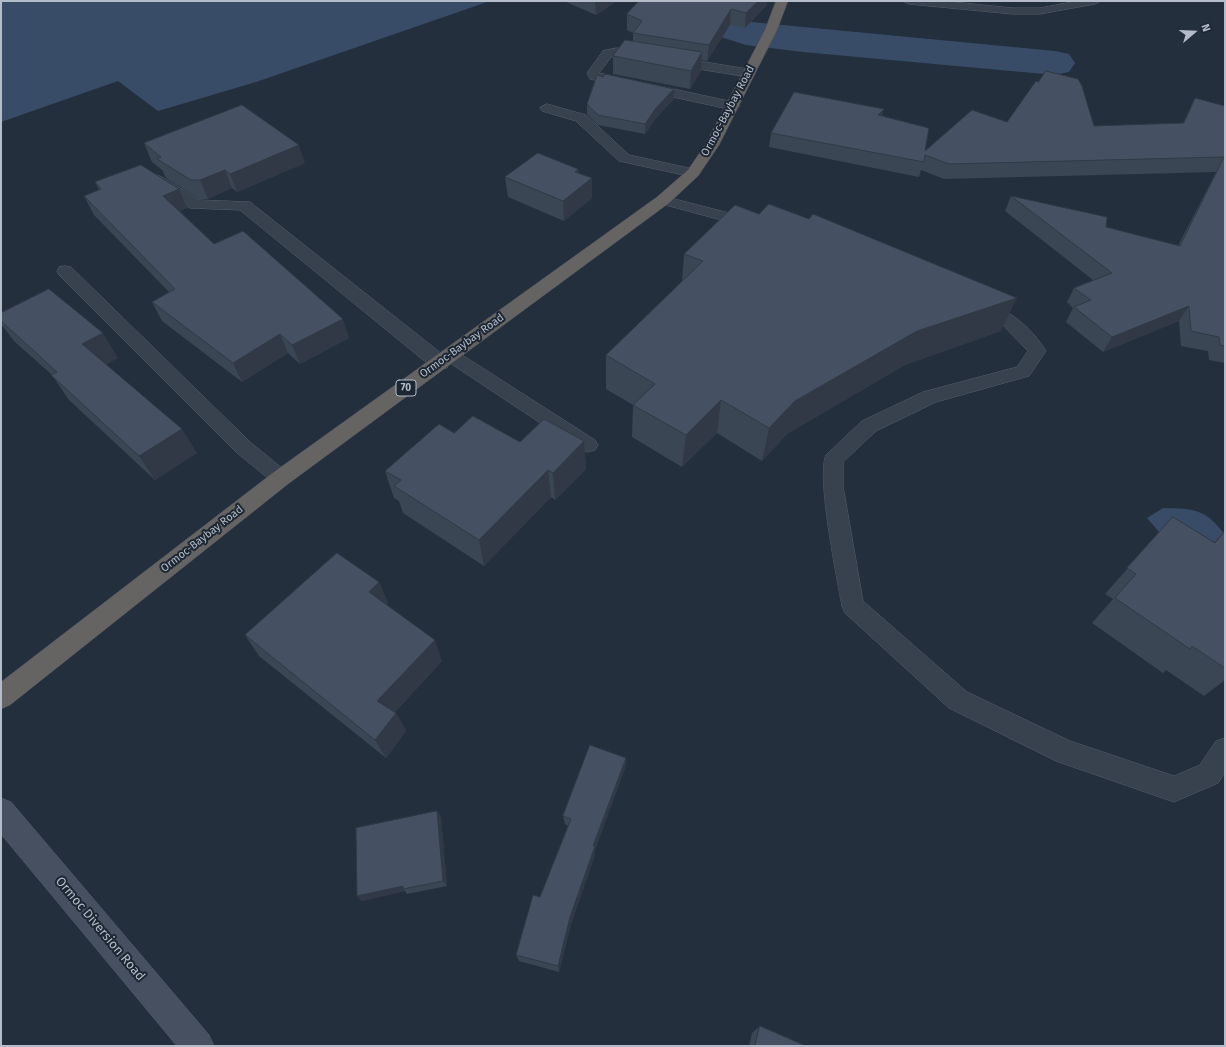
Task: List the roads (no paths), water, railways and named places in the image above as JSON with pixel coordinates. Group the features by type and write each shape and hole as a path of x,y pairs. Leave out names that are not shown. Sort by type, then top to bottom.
{"highway":[{"name":"Ormoc-Baybay Road","path":"1,697 281,478 663,200 693,172 712,145 768,36 782,1"}],"main road":[{"name":"Ormoc Diversion Road","path":"1,812 198,1046"}],"street":[{"path":"147,174 196,205 244,205 445,359"}],"lane":[{"path":"908,1 1012,11 1040,11 1095,1"},
{"path":"732,106 599,78 594,76 593,73 607,54 617,52 748,73"},
{"path":"547,108 581,118 624,158 693,172"},
{"path":"663,200 767,228"},
{"path":"65,271 243,447 281,478"},
{"path":"967,300 1004,316 1026,337 1037,352 1023,372 930,397 869,426 833,460 832,486 853,606 958,700 1065,752 1174,790 1209,774 1225,750"},
{"path":"445,359 588,445"}],"water":[{"path":"1,1 490,1 256,82 158,111 118,81 1,122"},
{"path":"1163,508 1191,510 1205,515 1218,526 1225,535 1214,542 1206,542 1188,534 1159,532 1147,518"}],"waterway":[{"path":"671,1 680,12 746,33 803,40 1055,63"}]}
